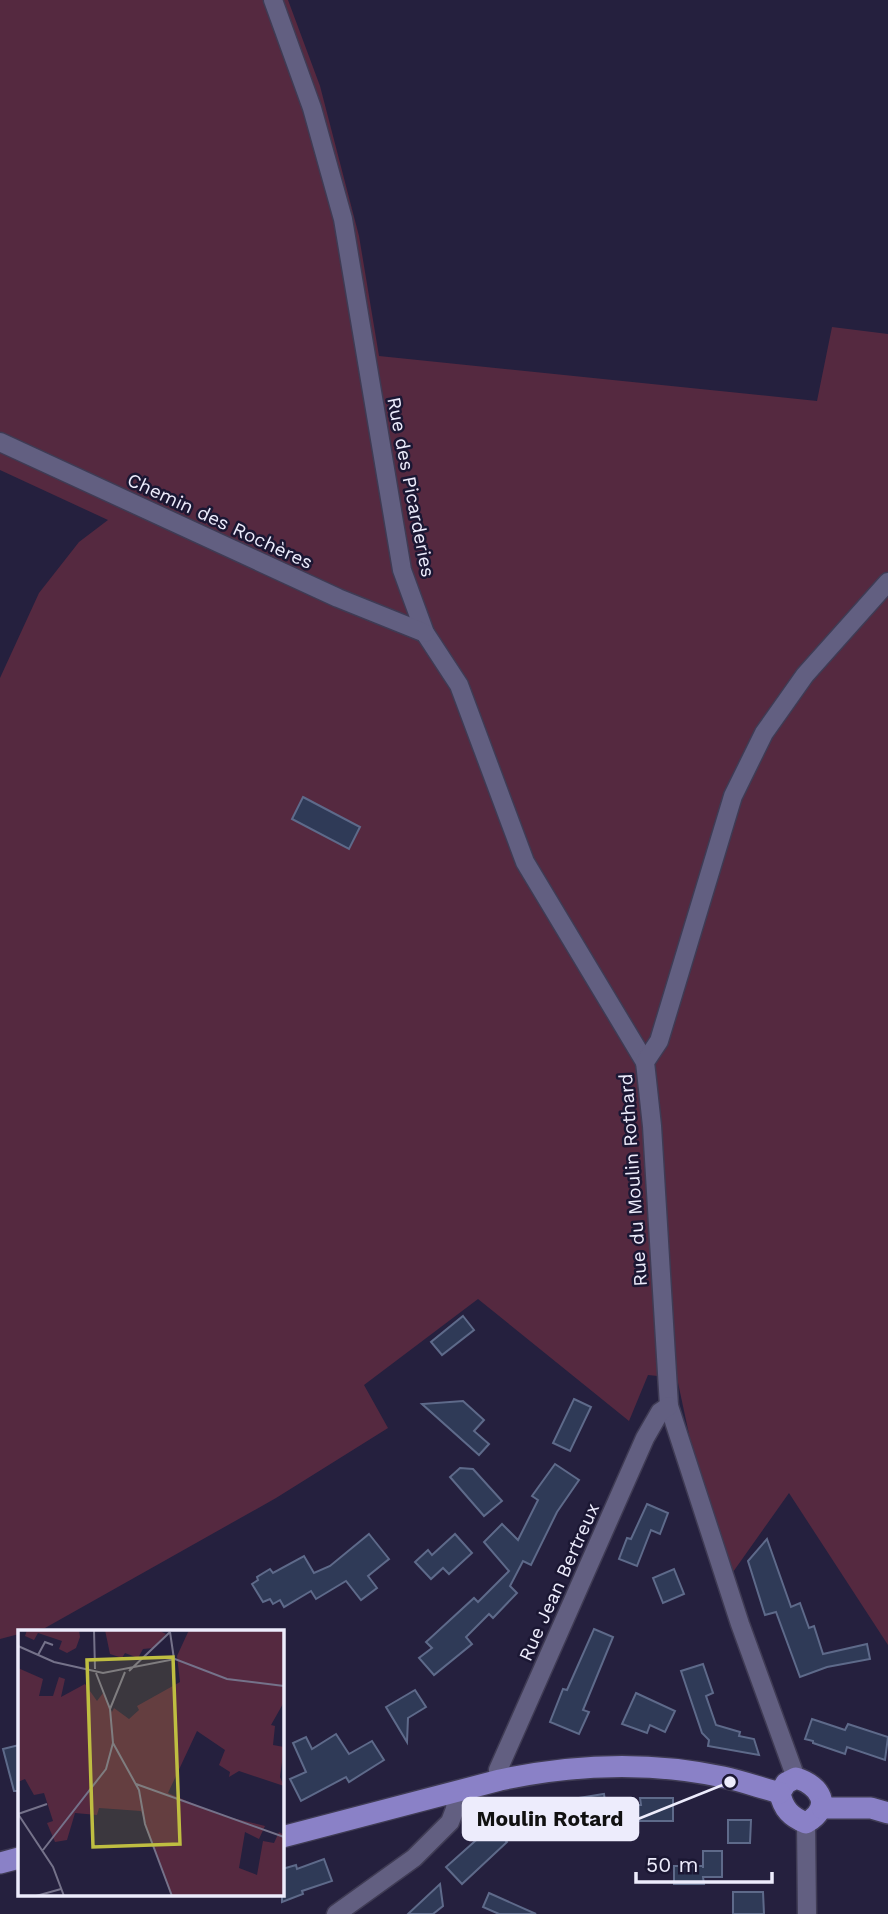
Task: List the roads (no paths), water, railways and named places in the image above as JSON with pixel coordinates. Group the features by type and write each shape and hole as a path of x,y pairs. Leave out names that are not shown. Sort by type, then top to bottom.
{"main road":[{"path":"284,1836 535,1772 605,1765 666,1768 723,1777 780,1793"},
{"path":"796,1778 807,1781 821,1796 822,1808 818,1816 806,1823 795,1818 782,1805 780,1793 786,1783 796,1778"},
{"path":"822,1808 871,1808 888,1813"},
{"path":"0,1878 0,1863 18,1858"}],"street":[{"name":"Rue des Picarderies","path":"274,0 312,108 343,219 402,569 425,633 459,685 525,862 645,1062"},
{"name":"Chemin des Rochères","path":"0,442 338,598 425,633"},
{"name":"Rue du Moulin Rothard","path":"796,1778 728,1588 668,1406 652,1126 645,1062 659,1041 733,796 764,733 805,675 888,582"},
{"name":"Rue Jean Bertreux","path":"500,1780 498,1770 645,1438 660,1412 668,1406"},
{"path":"336,1914 414,1858 450,1822 456,1809 456,1793"},
{"path":"806,1823 807,1914"}],"place":[{"name":"Moulin Rotard","path":"730,1782"}]}
